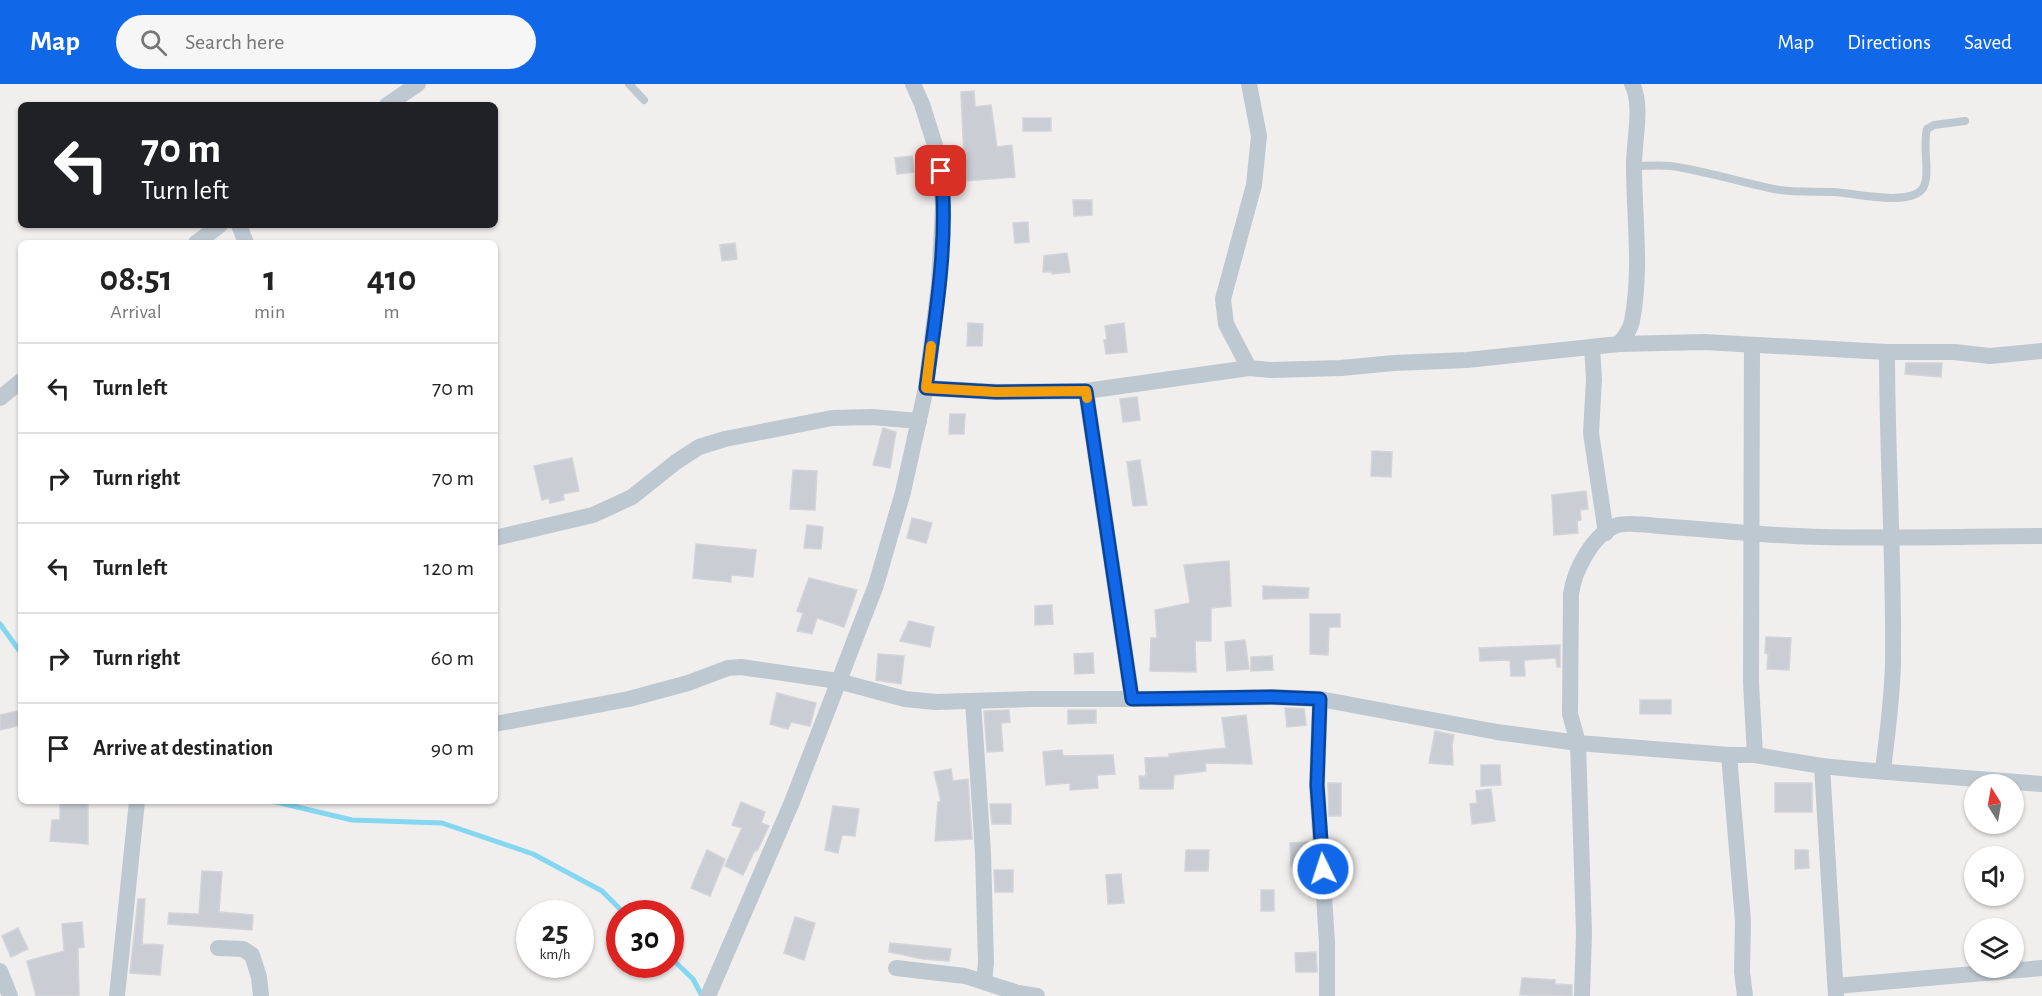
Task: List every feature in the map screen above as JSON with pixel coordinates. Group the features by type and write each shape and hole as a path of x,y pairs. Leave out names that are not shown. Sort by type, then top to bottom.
{"street":[{"path":"391,102 418,84"},
{"path":"708,996 792,802 876,585 903,492 919,421 926,388 939,284 944,206 939,159 922,104 913,84"},
{"path":"1249,84 1258,136 1254,185 1223,299 1226,324 1249,368"},
{"path":"1619,344 1628,333 1632,323 1636,290 1638,243 1634,166 1637,97 1632,84"},
{"path":"200,240 216,228"},
{"path":"926,388 996,392 1086,391 1249,368 1271,370 1341,368 1467,360 1619,344 1704,342 1887,352 1926,351 1990,356 2042,351"},
{"path":"1752,345 1751,683 1755,755"},
{"path":"1592,347 1594,379 1591,432 1606,533"},
{"path":"1883,771 1893,669 1887,352"},
{"path":"0,398 18,383"},
{"path":"1086,391 1132,699"},
{"path":"498,537 593,515 632,497 699,447 724,439 832,418 872,417 919,421"},
{"path":"1582,996 1584,933 1578,743 1570,714 1571,594 1573,579 1586,553 1600,536 1618,525 1795,536 1892,538 2042,536"},
{"path":"498,723 629,699 688,683 728,668 741,667 838,681 905,699 936,702 1272,697 1320,699 1497,732 1578,743 1755,755 1822,766 2042,784"},
{"path":"1320,699 1317,785 1327,943 1327,996"},
{"path":"973,701 983,853 986,963 984,981"},
{"path":"1729,755 1743,921 1742,972 1745,996"},
{"path":"1822,766 1836,991 2042,968"},
{"path":"117,996 137,804"},
{"path":"218,948 243,949 252,955 259,978 261,996"},
{"path":"896,968 965,976 1018,993 1037,996"},
{"path":"0,971 10,996"}],"lane":[{"path":"629,84 644,100"},
{"path":"1634,166 1668,166 1704,171 1776,189 1836,192 1883,198 1904,197 1922,190 1926,179 1925,136 1927,129 1934,125 1965,121"}],"building":[{"path":"974,91 975,107 991,105 997,147 1012,145 1015,177 965,181 961,92"},
{"path":"1023,118 1051,118 1051,131 1023,131"},
{"path":"912,156 914,172 897,174 895,158"},
{"path":"1073,200 1092,200 1092,215 1074,216"},
{"path":"1028,222 1029,242 1015,243 1013,223"},
{"path":"735,243 737,259 722,261 720,245"},
{"path":"1067,253 1070,272 1052,274 1052,272 1043,272 1044,256"},
{"path":"968,323 983,324 982,346 967,346"},
{"path":"1124,323 1127,352 1106,354 1105,326"},
{"path":"1906,363 1942,363 1941,377 1905,374"},
{"path":"1137,397 1140,420 1123,422 1120,399"},
{"path":"950,414 965,414 964,434 949,434"},
{"path":"883,428 896,432 890,468 873,465"},
{"path":"1372,451 1392,452 1391,477 1371,476"},
{"path":"572,458 579,491 563,494 564,500 550,503 549,498 542,500 534,466"},
{"path":"1140,460 1147,505 1133,506 1127,462"},
{"path":"793,470 817,471 815,510 790,509"},
{"path":"1586,491 1588,509 1580,510 1581,520 1577,521 1578,533 1554,535 1552,495"},
{"path":"912,518 932,523 926,543 907,538"},
{"path":"807,525 823,527 821,549 804,548"},
{"path":"696,544 756,550 753,577 731,575 731,582 693,578"},
{"path":"1229,561 1231,606 1211,608 1211,641 1195,641 1196,672 1150,671 1151,638 1157,638 1155,610 1190,603 1184,565"},
{"path":"809,578 857,590 844,627 817,618 812,634 797,631 803,613 797,611"},
{"path":"1263,586 1309,588 1308,598 1263,599"},
{"path":"1052,605 1053,624 1035,625 1035,606"},
{"path":"1310,614 1340,614 1340,627 1329,627 1328,655 1310,654"},
{"path":"909,621 934,627 930,647 900,641"},
{"path":"1766,637 1791,638 1789,670 1767,669"},
{"path":"1245,640 1249,669 1227,671 1225,642"},
{"path":"1560,645 1560,667 1557,667 1556,658 1524,660 1525,676 1511,676 1510,660 1480,661 1479,648"},
{"path":"1093,653 1094,673 1075,674 1074,654"},
{"path":"878,654 904,656 901,684 876,680"},
{"path":"1272,656 1273,670 1251,671 1251,657"},
{"path":"777,693 816,703 810,726 791,722 788,729 770,724"},
{"path":"1640,700 1671,700 1671,714 1640,714"},
{"path":"1285,708 1304,709 1306,725 1287,727"},
{"path":"1009,710 1010,722 1001,723 1003,751 987,752 984,711"},
{"path":"1068,710 1096,710 1096,723 1068,724"},
{"path":"18,711 18,726 0,730 0,715"},
{"path":"1246,715 1252,764 1205,763 1206,771 1174,775 1173,789 1140,789 1139,776 1146,776 1145,758 1169,757 1169,754 1226,748 1222,718"},
{"path":"1435,731 1454,735 1453,765 1429,763"},
{"path":"1062,750 1063,756 1113,755 1115,774 1097,775 1098,788 1070,790 1070,783 1046,785 1043,752"},
{"path":"1481,765 1500,765 1501,785 1481,786"},
{"path":"951,769 953,781 968,779 972,839 935,841 938,802 941,801 934,772"},
{"path":"1328,783 1341,783 1341,816 1329,816"},
{"path":"1775,783 1812,783 1812,812 1775,812"},
{"path":"1491,789 1495,821 1472,824 1470,804 1477,803 1476,791"},
{"path":"741,802 765,812 761,823 769,826 743,875 725,866 742,828 732,825"},
{"path":"60,804 88,804 88,844 50,841 52,820 60,820"},
{"path":"990,804 1011,804 1011,824 992,824"},
{"path":"833,806 859,809 855,836 842,835 838,853 825,850"},
{"path":"1310,842 1312,865 1291,866 1290,843"},
{"path":"707,850 725,859 710,896 691,888"},
{"path":"1186,850 1209,850 1208,871 1185,871"},
{"path":"1795,850 1808,850 1809,868 1795,869"},
{"path":"994,870 1013,870 1013,892 995,892"},
{"path":"202,871 222,872 219,912 253,915 252,930 168,924 169,913 199,914"},
{"path":"1121,874 1124,903 1108,904 1106,875"},
{"path":"1261,890 1274,890 1274,911 1261,911"},
{"path":"138,899 145,899 142,944 163,945 160,975 130,973"},
{"path":"795,917 815,923 804,960 784,953"},
{"path":"82,922 84,947 78,948 79,996 36,996 27,961 64,951 62,924"},
{"path":"18,928 28,949 11,957 2,936"},
{"path":"890,943 951,949 949,961 923,959 889,952"},
{"path":"1316,952 1317,972 1296,972 1295,953"},
{"path":"1522,978 1555,980 1555,984 1572,985 1572,996 1520,995"}],"waterway":[{"path":"0,624 18,649"},
{"path":"285,804 352,820 442,823 533,854 602,891 611,900"},
{"path":"684,970 693,979 702,996"}],"slow traffic":[{"path":"931,346 926,388 996,392 1086,391 1087,398"}],"route":[{"path":"941,171 944,206 939,284 926,388 996,392 1086,391 1121,612 1132,699 1272,697 1320,699 1317,785 1323,869"}]}
